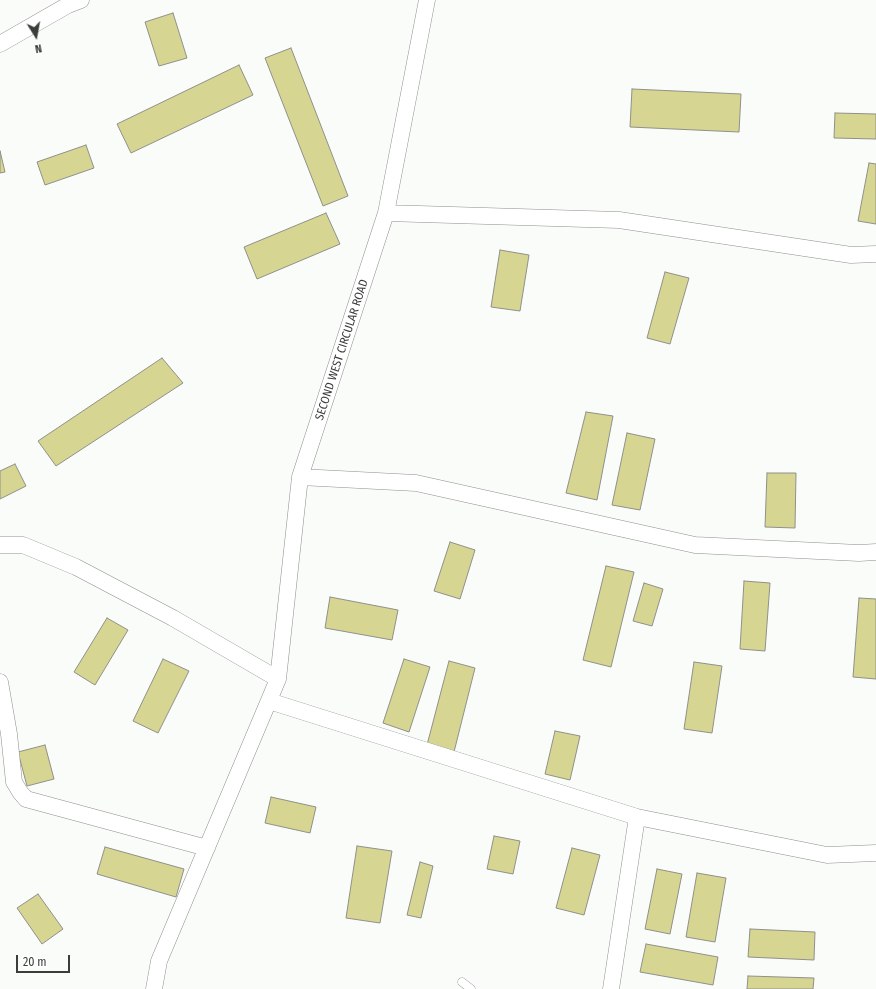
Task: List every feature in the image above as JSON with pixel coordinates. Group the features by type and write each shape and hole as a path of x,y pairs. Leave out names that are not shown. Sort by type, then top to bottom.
{"street":[{"name":"SECOND WEST CIRCULAR ROAD","path":"154,989 159,961 278,679 300,477 386,213 427,0"},
{"path":"0,44 72,2"},
{"path":"386,213 619,220 851,255 876,254"},
{"path":"300,477 416,483 695,545 859,553 876,552"},
{"path":"0,545 23,545 76,567 173,618 278,679"},
{"path":"0,682 9,734 14,782 26,799 207,848"},
{"path":"269,701 637,817 827,855 876,853"},
{"path":"611,989 637,817"}],"lane":[{"path":"462,982 471,989"}],"building":[{"path":"173,13 187,58 159,66 145,22"},
{"path":"291,48 348,196 323,206 265,58"},
{"path":"239,65 253,95 131,153 117,124"},
{"path":"632,89 741,94 739,132 630,127"},
{"path":"835,113 876,114 876,139 834,138"},
{"path":"86,145 94,168 45,185 37,162"},
{"path":"0,151 5,172 0,173"},
{"path":"869,163 876,164 876,224 858,221"},
{"path":"326,213 340,244 257,279 244,247"},
{"path":"500,250 529,255 520,311 491,307"},
{"path":"665,272 689,278 670,344 647,338"},
{"path":"162,358 183,383 56,466 38,441"},
{"path":"586,412 613,416 597,500 566,493"},
{"path":"627,433 655,439 640,510 612,505"},
{"path":"15,464 26,486 0,499 0,471"},
{"path":"767,473 796,473 795,528 765,527"},
{"path":"450,542 475,550 460,599 434,591"},
{"path":"606,566 634,572 611,667 583,660"},
{"path":"744,581 770,583 765,651 740,649"},
{"path":"644,583 663,589 652,626 633,621"},
{"path":"330,597 398,610 392,640 325,628"},
{"path":"859,598 876,599 876,679 853,677"},
{"path":"107,618 128,630 95,685 74,672"},
{"path":"163,659 189,671 158,733 133,721"},
{"path":"404,659 430,667 409,732 383,723"},
{"path":"449,661 475,668 454,752 427,745"},
{"path":"694,662 722,666 712,733 684,729"},
{"path":"555,731 580,736 570,780 545,774"},
{"path":"45,745 54,779 27,786 18,752"},
{"path":"271,797 316,807 310,833 265,823"},
{"path":"494,836 520,841 513,874 487,869"},
{"path":"357,846 392,851 380,923 346,918"},
{"path":"105,847 184,869 176,897 97,874"},
{"path":"572,848 600,855 584,915 556,908"},
{"path":"420,862 433,866 421,918 407,915"},
{"path":"657,869 682,874 670,934 645,929"},
{"path":"697,873 726,878 715,942 686,937"},
{"path":"38,894 63,929 42,944 17,908"},
{"path":"750,929 815,932 814,960 748,957"},
{"path":"646,944 718,957 713,985 640,972"},
{"path":"748,976 814,978 813,989 747,989"}]}
